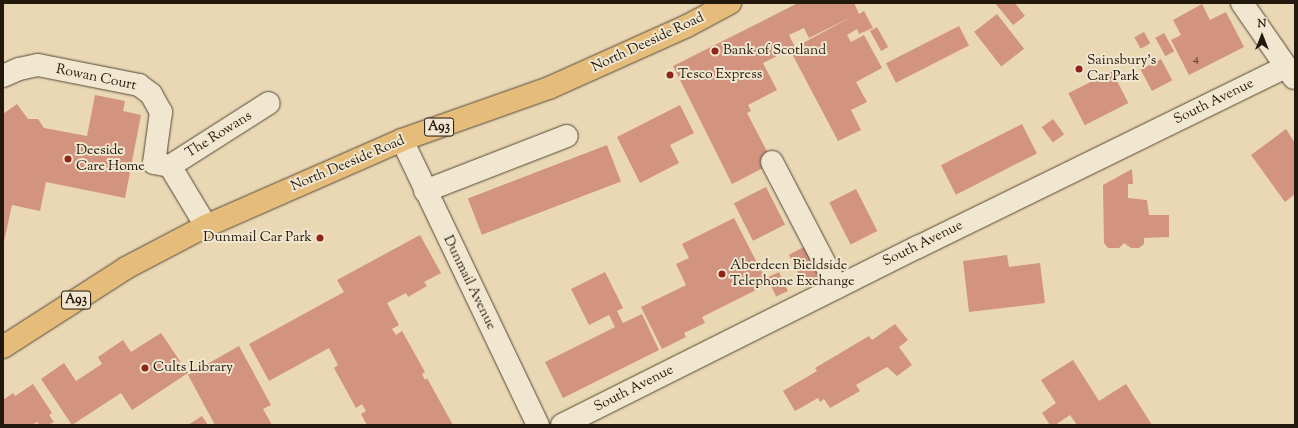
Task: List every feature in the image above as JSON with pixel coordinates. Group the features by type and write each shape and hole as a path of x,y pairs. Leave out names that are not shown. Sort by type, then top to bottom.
{"main road":[{"name":"North Deeside Road","path":"3,347 126,268 206,226 402,140 548,88 687,26 730,3"}],"street":[{"path":"1242,3 1290,73"},
{"name":"Rowan Court","path":"3,76 19,69 38,65 139,85 151,94 161,112 154,163 170,166"},
{"name":"South Avenue","path":"562,425 837,287 1290,73"},
{"name":"The Rowans","path":"170,166 269,103"},
{"path":"425,191 567,136"},
{"name":"Dunmail Avenue","path":"402,140 425,191 538,425"},
{"path":"772,162 837,287"},
{"path":"170,166 206,226"}],"building":[{"path":"798,3 854,3 859,14 864,11 873,28 859,34 857,29 847,35 851,42 864,35 882,68 856,82 867,102 851,110 861,130 838,141 790,50 853,16 809,38 804,28 789,35 795,47 763,63 777,90 748,105 751,111 747,113 773,163 732,184 673,66"},
{"path":"995,3 1015,3 1025,16 1013,25"},
{"path":"1202,4 1210,20 1226,12 1244,47 1189,75 1171,40 1181,35 1173,20"},
{"path":"997,14 1024,49 1001,67 974,32"},
{"path":"959,26 969,46 896,83 886,63"},
{"path":"877,27 888,47 881,51 870,31"},
{"path":"1144,32 1150,43 1141,49 1134,37"},
{"path":"1164,33 1174,51 1165,56 1155,38"},
{"path":"1161,59 1172,80 1152,91 1141,70"},
{"path":"1112,71 1128,103 1085,125 1068,93"},
{"name":"Deeside Care Home","path":"95,95 125,101 123,111 141,115 125,198 46,182 40,211 12,205 3,246 3,114 17,104 28,119 38,119 44,128 87,136"},
{"path":"680,105 694,133 670,145 679,163 640,183 617,137"},
{"path":"1053,119 1064,134 1053,143 1042,127"},
{"path":"1022,124 1037,153 956,195 941,165"},
{"path":"1286,129 1295,143 1295,194 1285,202 1251,155"},
{"path":"607,145 621,181 482,235 468,198"},
{"path":"1132,169 1133,184 1128,184 1128,198 1147,200 1149,215 1169,215 1169,237 1144,238 1144,244 1139,248 1131,248 1124,243 1119,248 1108,248 1104,243 1103,185"},
{"path":"766,187 785,224 753,241 734,203"},
{"path":"856,189 877,231 851,244 829,203"},
{"name":"Aberdeen Bieldside Telephone Exchange","path":"734,218 768,284 702,317 705,323 684,333 686,337 662,349 641,307 686,285 676,264 689,258 682,244"},
{"path":"420,235 441,273 424,282 427,286 408,297 406,293 387,303 399,325 392,329 396,335 402,331 425,372 422,374 425,380 427,378 453,425 367,425 361,414 366,411 362,404 356,408 334,368 338,365 329,348 269,381 249,344 344,292 337,280"},
{"path":"804,247 819,277 804,285 789,255"},
{"path":"1007,255 1009,267 1040,263 1045,303 969,312 963,261"},
{"path":"605,272 623,308 617,311 623,323 642,314 659,350 563,398 545,362 615,327 609,315 589,325 571,289"},
{"path":"779,272 788,291 776,297 767,277"},
{"path":"895,324 908,340 899,347 912,365 897,376 887,367 856,385 860,391 830,408 824,399 820,402 818,398 795,411 783,391 817,371 815,368 869,336 872,340"},
{"path":"161,333 188,373 132,410 121,393 72,425 41,379 64,363 76,381 102,364 98,357 123,340 131,352"},
{"path":"239,346 271,405 263,409 272,425 215,425 188,375"},
{"path":"1073,360 1099,401 1126,384 1152,425 1077,425 1070,415 1055,425 1050,425 1042,413 1056,403 1041,380"},
{"path":"33,384 52,413 49,415 54,422 48,425 39,425 37,422 32,425 3,425 3,400 13,393 15,396"},
{"path":"202,416 208,425 188,425"}],"place":[{"name":"Bank of Scotland","path":"715,51"},
{"name":"Sainsbury's Car Park","path":"1079,69"},
{"name":"Tesco Express","path":"670,75"},
{"name":"Deeside Care Home","path":"68,159"},
{"name":"Dunmail Car Park","path":"320,238"},
{"name":"Aberdeen Bieldside Telephone Exchange","path":"722,274"},
{"name":"Cults Library","path":"145,368"}]}
